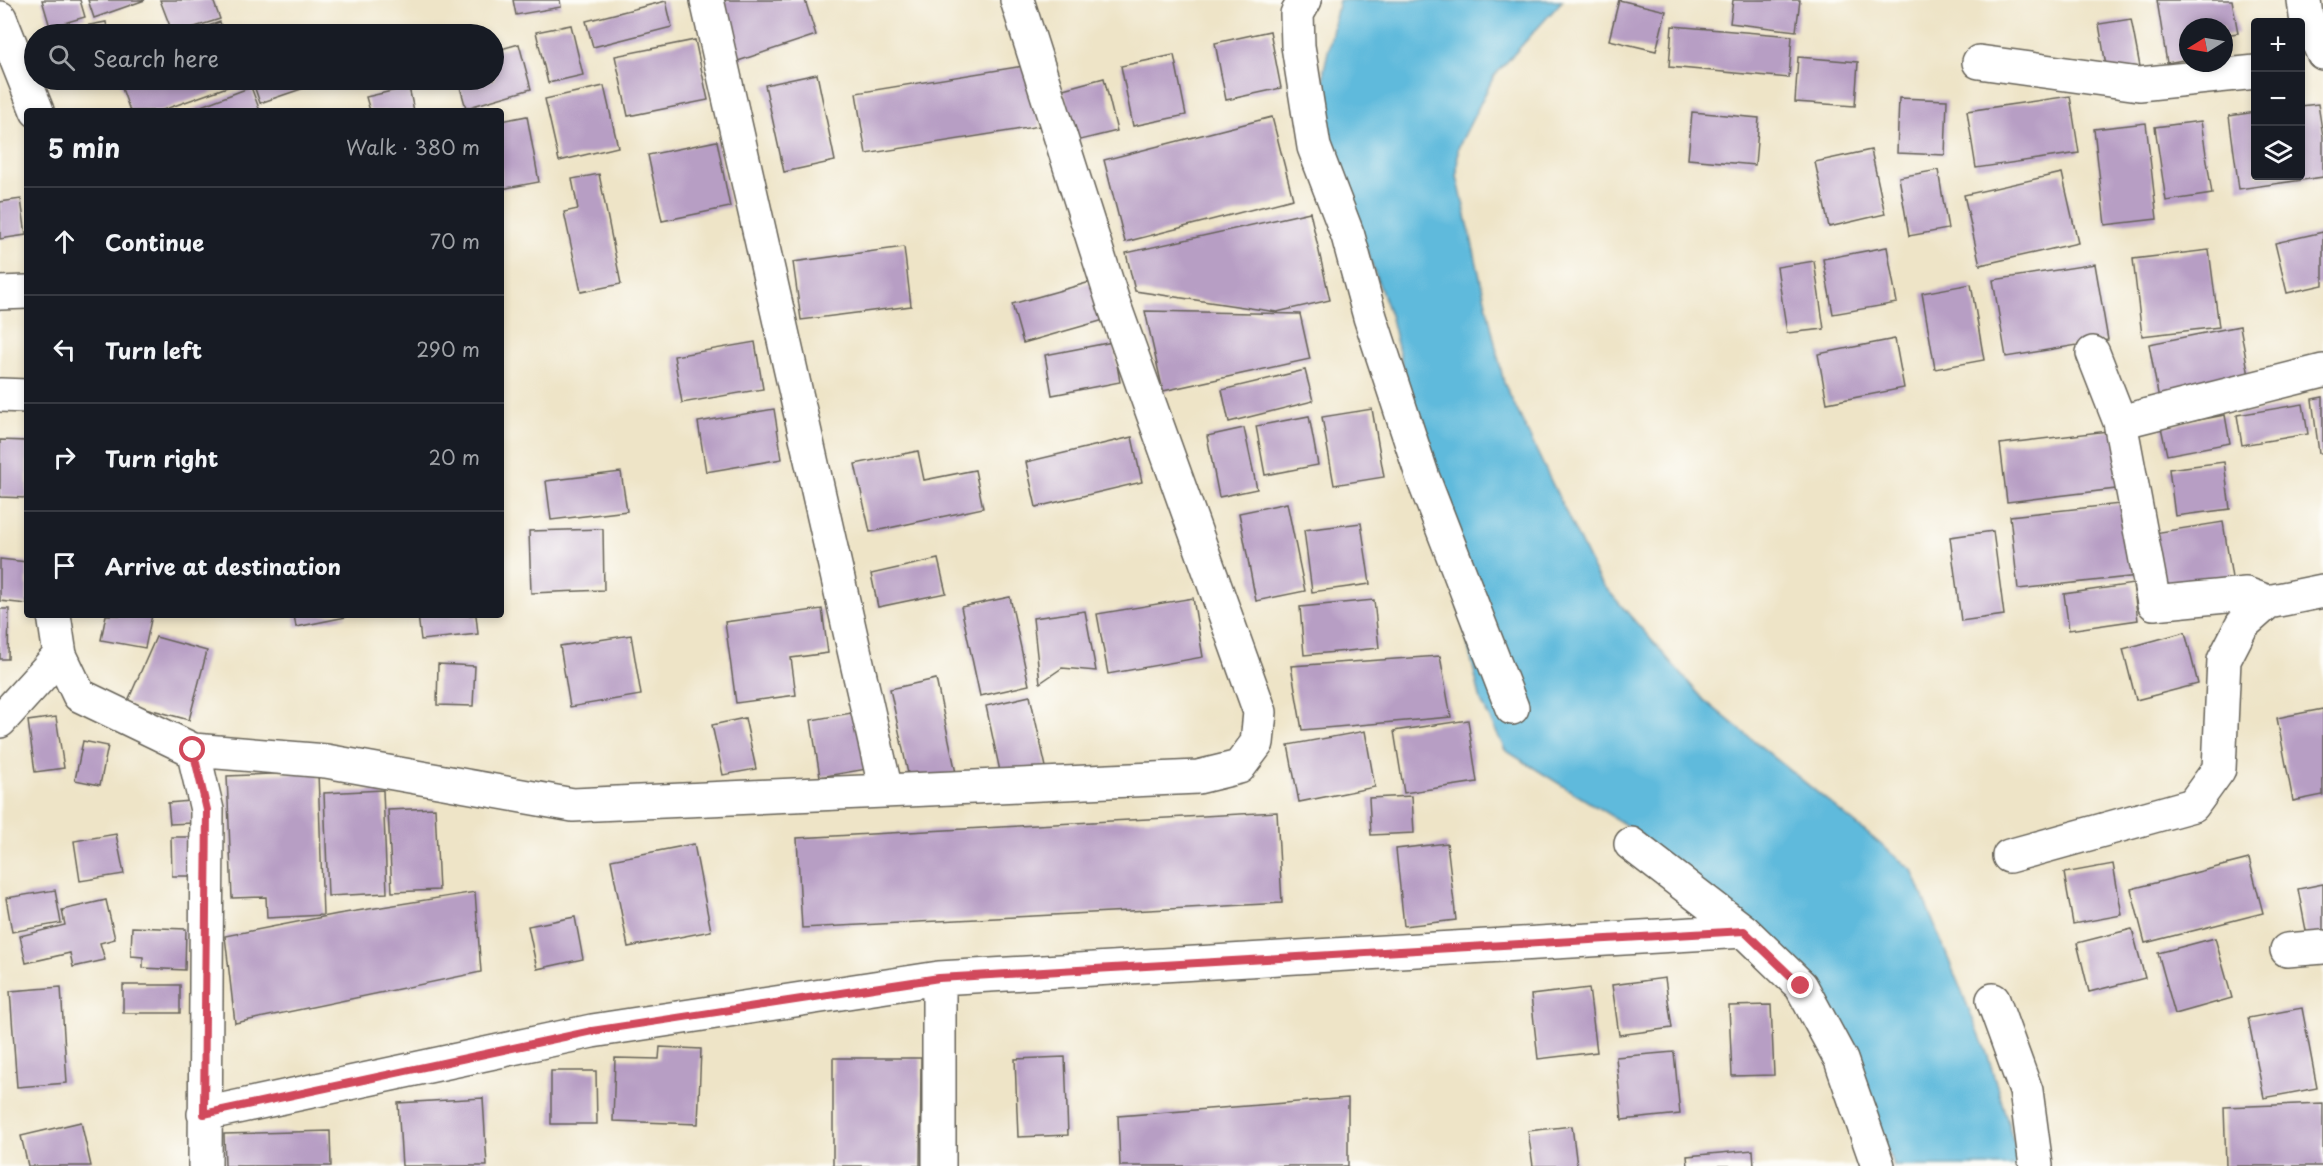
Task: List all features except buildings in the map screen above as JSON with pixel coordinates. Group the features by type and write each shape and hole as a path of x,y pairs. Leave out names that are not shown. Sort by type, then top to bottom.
{"street":[{"path":"707,0 886,791"},
{"path":"54,618 60,656 79,695 193,750 326,761 573,805 1198,777 1239,767 1257,743 1260,712 1114,305 1017,0"},
{"path":"1305,0 1297,14 1298,46 1314,147 1348,236 1370,317 1423,478 1512,708"},
{"path":"2304,0 2306,16 2323,53"},
{"path":"0,18 24,78"},
{"path":"1979,62 2139,84 2251,73"},
{"path":"2305,66 2323,64"},
{"path":"29,90 36,108"},
{"path":"0,293 24,292"},
{"path":"2092,353 2120,422 2154,603 2246,594 2268,602"},
{"path":"2120,422 2323,371"},
{"path":"0,396 24,396"},
{"path":"2009,856 2193,805 2219,769 2224,660 2242,625 2268,602 2323,591"},
{"path":"0,721 60,656"},
{"path":"193,750 207,810 205,1166"},
{"path":"1631,844 1744,931 1801,986 1842,1060 1878,1166"},
{"path":"204,1114 592,1031 939,978 1744,931"},
{"path":"2287,950 2323,946"},
{"path":"939,978 939,1166"},
{"path":"1994,1000 2026,1091 2036,1166"}],"water":[{"path":"1339,0 1563,0 1494,76 1458,148 1457,176 1504,383 1598,579 1704,700 1912,870 1988,1056 2021,1166 1894,1166 1803,974 1637,832 1505,750 1481,701 1391,318 1324,130 1324,70"}],"route":[{"path":"193,750 207,810 204,1114 592,1031 939,978 1744,931 1801,986"}]}
